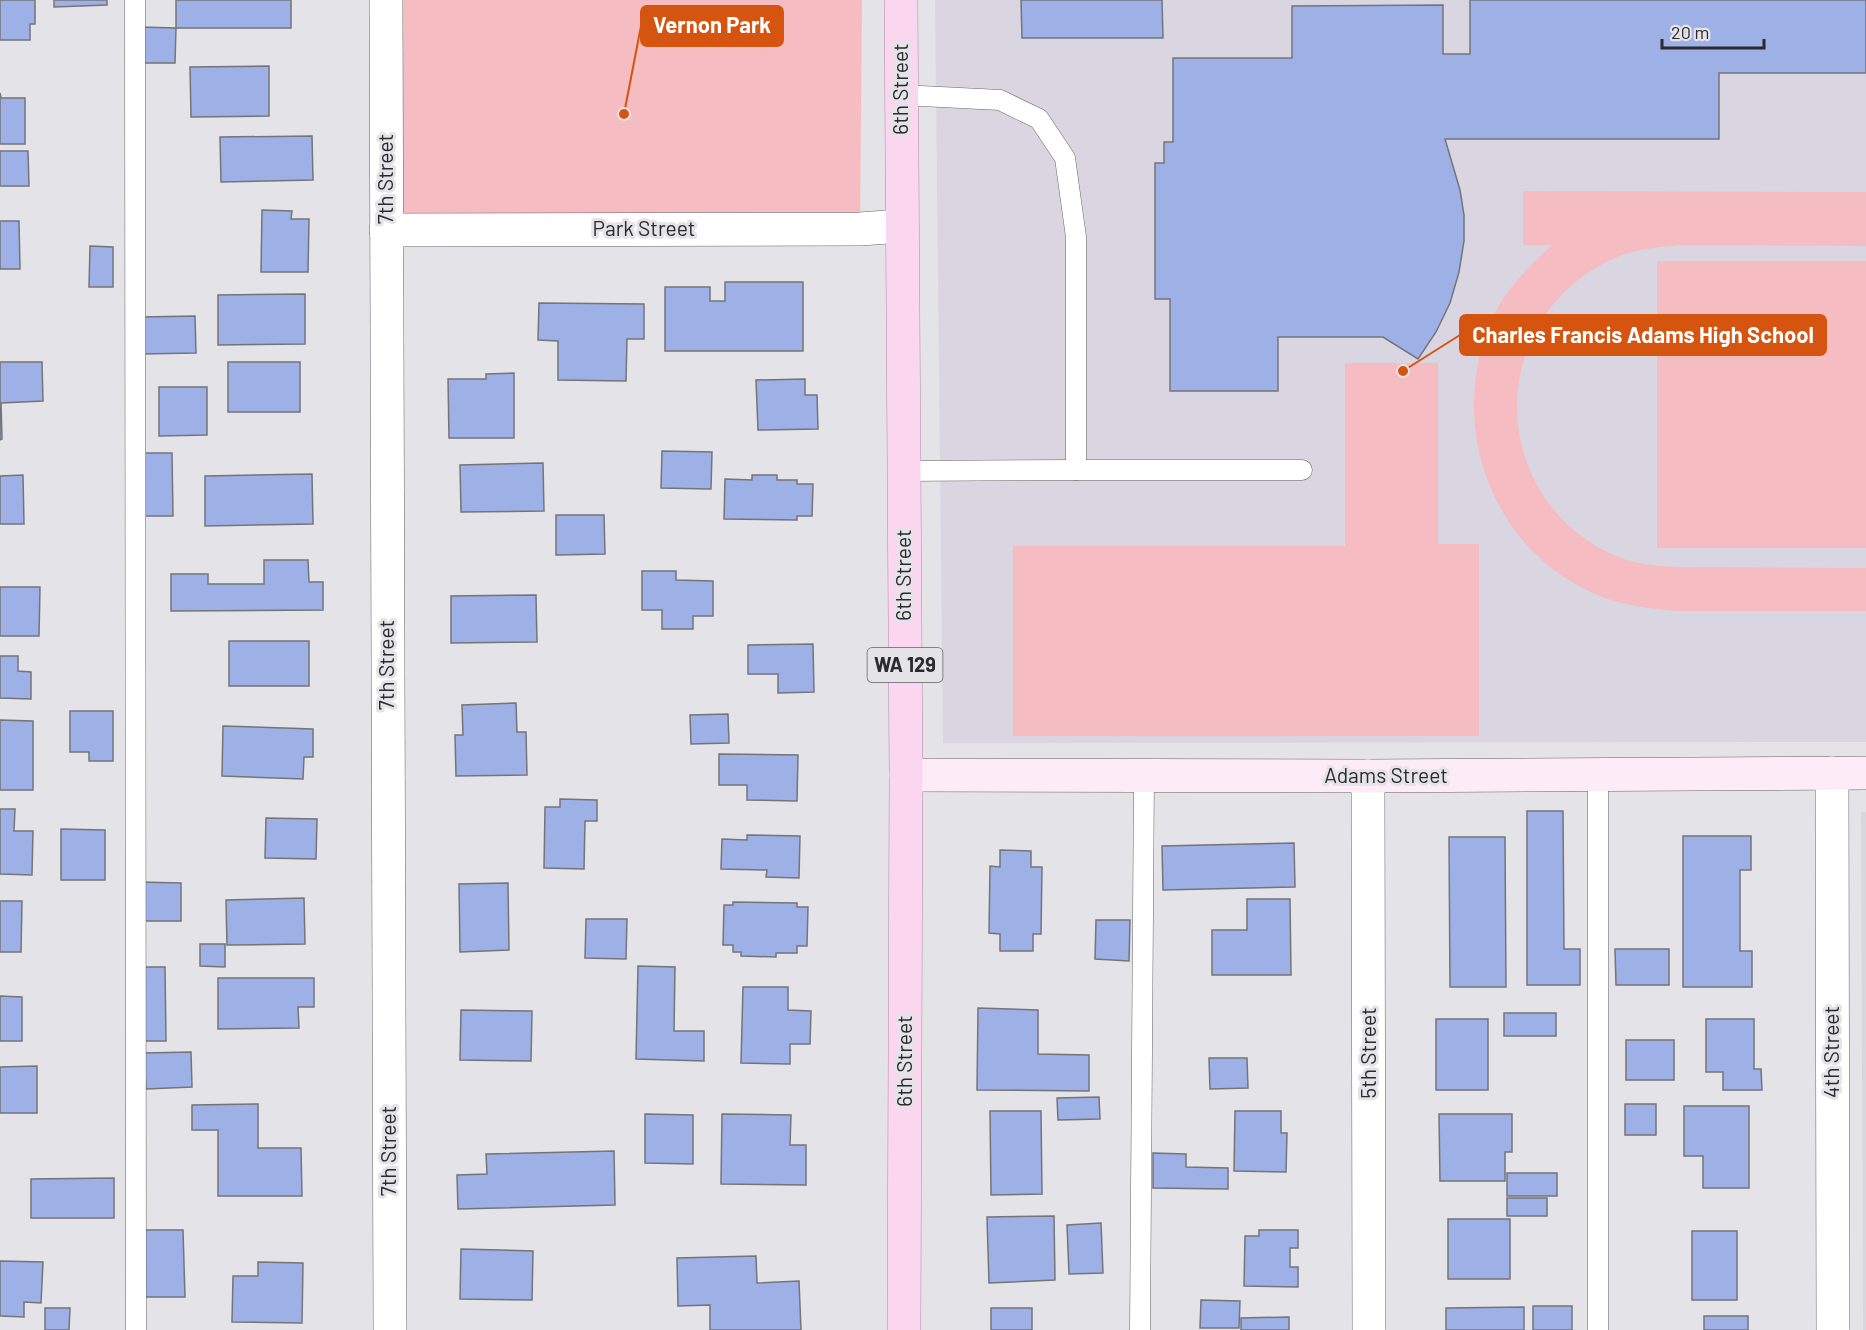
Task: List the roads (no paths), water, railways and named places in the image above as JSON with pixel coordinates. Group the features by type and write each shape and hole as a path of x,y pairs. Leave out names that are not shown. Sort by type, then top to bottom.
{"main road":[{"name":"6th Street","path":"901,0 906,775 903,1330"}],"street":[{"name":"7th Street","path":"386,0 390,1330"},
{"name":"Park Street","path":"386,230 860,229 901,226"},
{"name":"4th Street","path":"1832,773 1833,1330"},
{"name":"Adams Street","path":"906,775 1368,776 1866,773"},
{"name":"5th Street","path":"1368,776 1369,1330"}],"lane":[{"path":"135,0 136,1330"},
{"path":"901,95 1000,100 1039,119 1065,158 1076,237 1076,470"},
{"path":"903,471 1302,470"},
{"path":"1140,1330 1144,775"},
{"path":"1598,775 1598,1330"}],"place":[{"name":"Vernon Park","path":"624,114"},
{"name":"Charles Francis Adams High School","path":"1403,371"}]}
